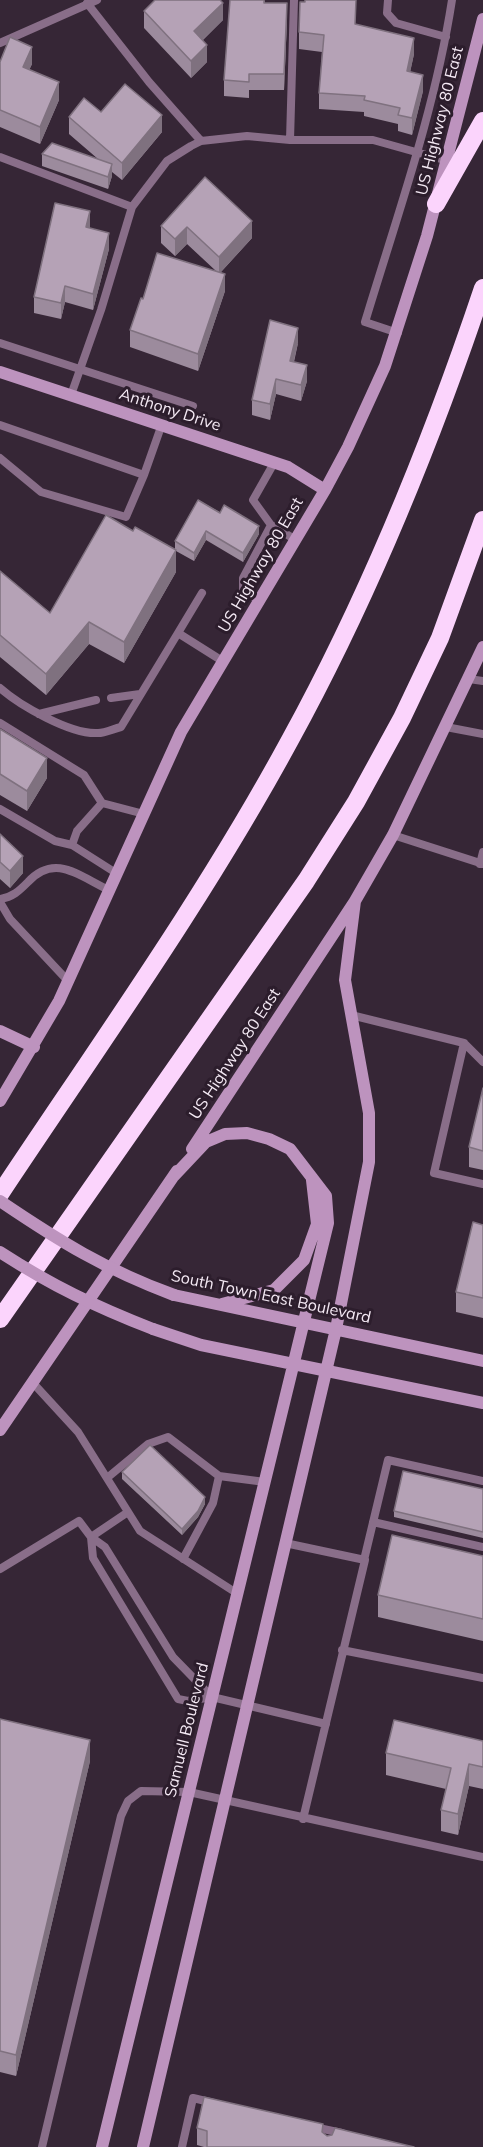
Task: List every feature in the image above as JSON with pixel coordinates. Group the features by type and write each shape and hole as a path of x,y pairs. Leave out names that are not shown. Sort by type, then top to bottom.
{"highway":[{"path":"436,204 483,122"},
{"path":"0,1194 176,927 240,826 291,739 389,537 426,447 483,288"},
{"path":"0,1319 286,911 356,802 402,718 440,638 483,520"}],"main road":[{"name":"US Highway 80 East","path":"0,1101 34,1047 68,981 181,732 260,602 348,447 398,333 448,161 483,19"},
{"name":"Anthony Drive","path":"0,372 288,467 325,490"},
{"name":"US Highway 80 East","path":"0,1430 174,1176 355,902 393,835 470,679 483,647"},
{"path":"143,2147 336,1329 369,1162 369,1113 345,980 355,902"},
{"path":"0,1031 34,1047"},
{"name":"Samuell Boulevard","path":"102,2147 328,1223 326,1196 290,1149 269,1139 247,1133 225,1134 206,1142 174,1176"},
{"path":"218,1305 274,1290 304,1260 317,1224 312,1180"},
{"name":"South Town East Boulevard","path":"0,1201 75,1251 125,1277 174,1295 483,1361"},
{"path":"0,1252 60,1289 101,1309 201,1346 326,1369 483,1403"}],"lane":[{"path":"0,43 97,0"},
{"path":"290,140 294,0"},
{"path":"388,0 387,13 396,23 446,37"},
{"path":"398,333 365,322 416,153 446,37 452,0"},
{"path":"87,3 149,82 201,141"},
{"path":"70,395 101,310 132,207 167,161 201,141 247,136 290,140 373,140 448,161"},
{"path":"0,157 132,207"},
{"path":"0,343 193,406"},
{"path":"0,458 41,492 126,517 162,424"},
{"path":"0,425 144,475"},
{"path":"274,463 253,500 271,525 296,540"},
{"path":"260,602 243,588 243,578 271,525"},
{"path":"0,688 15,702 39,714 97,733 121,727 202,593"},
{"path":"178,633 224,662"},
{"path":"470,679 483,681"},
{"path":"111,698 140,694"},
{"path":"39,714 96,700"},
{"path":"0,723 84,775 102,803 144,814"},
{"path":"446,727 483,734"},
{"path":"72,845 77,831 102,803"},
{"path":"0,808 55,841 72,845 116,873"},
{"path":"393,835 482,864 483,852"},
{"path":"68,981 10,919 0,901 18,892 39,870 53,867 109,890"},
{"path":"351,1016 464,1042 483,1062"},
{"path":"464,1042 434,1173 483,1184"},
{"path":"33,1383 78,1432 140,1531 238,1594"},
{"path":"107,1478 148,1444 168,1437 219,1476 265,1482"},
{"path":"303,1819 388,1460 483,1481"},
{"path":"183,1559 213,1503 219,1476"},
{"path":"91,1537 128,1512"},
{"path":"0,1569 79,1521 91,1537 105,1547 173,1657 212,1697"},
{"path":"373,1522 483,1547"},
{"path":"91,1537 93,1558 178,1699 188,1701 212,1697 326,1724"},
{"path":"285,1543 364,1560"},
{"path":"342,1650 483,1678"},
{"path":"42,2147 121,1816 128,1801 141,1791 189,1792 483,1857"},
{"path":"182,2147 193,2098 228,2106"},
{"path":"309,2126 331,2135 355,2136"}],"building":[{"path":"155,0 220,0 223,3 194,31 207,45 191,61 144,11"},
{"path":"230,0 287,3 284,74 249,74 249,82 224,80"},
{"path":"305,0 356,0 355,24 414,38 407,71 423,75 412,118 398,115 400,108 364,100 365,96 319,93 324,35 299,32 300,2 305,2"},
{"path":"10,37 32,47 23,67 59,82 40,127 0,110 0,62"},
{"path":"125,84 162,115 122,163 69,117 84,98 101,112"},
{"path":"52,143 112,164 108,177 42,154"},
{"path":"205,177 252,221 219,257 187,227 175,239 161,226"},
{"path":"55,203 90,211 86,227 109,233 93,294 65,286 61,303 34,297"},
{"path":"157,253 225,274 198,354 130,330 141,298 143,299"},
{"path":"270,320 298,328 290,361 307,365 301,385 276,379 270,404 252,400"},
{"path":"198,500 220,513 224,505 259,526 243,553 206,531 194,553 175,541"},
{"path":"106,515 133,531 135,527 176,550 124,642 89,622 46,674 0,635 0,571 50,613"},
{"path":"0,729 47,758 27,791 0,774"},
{"path":"0,834 23,856 10,871 0,862"},
{"path":"483,1088 483,1151 469,1147"},
{"path":"473,1222 483,1225 483,1298 456,1292"},
{"path":"150,1445 205,1497 198,1511 182,1529 122,1472"},
{"path":"403,1471 483,1489 483,1532 394,1511"},
{"path":"392,1535 483,1556 483,1619 378,1595"},
{"path":"0,1719 90,1740 16,2055 0,2051"},
{"path":"394,1720 483,1741 483,1767 469,1764 458,1814 441,1810 451,1768 386,1753"},
{"path":"204,2097 323,2124 322,2132 327,2136 332,2135 335,2128 414,2147 207,2147 207,2131 197,2128"}]}
